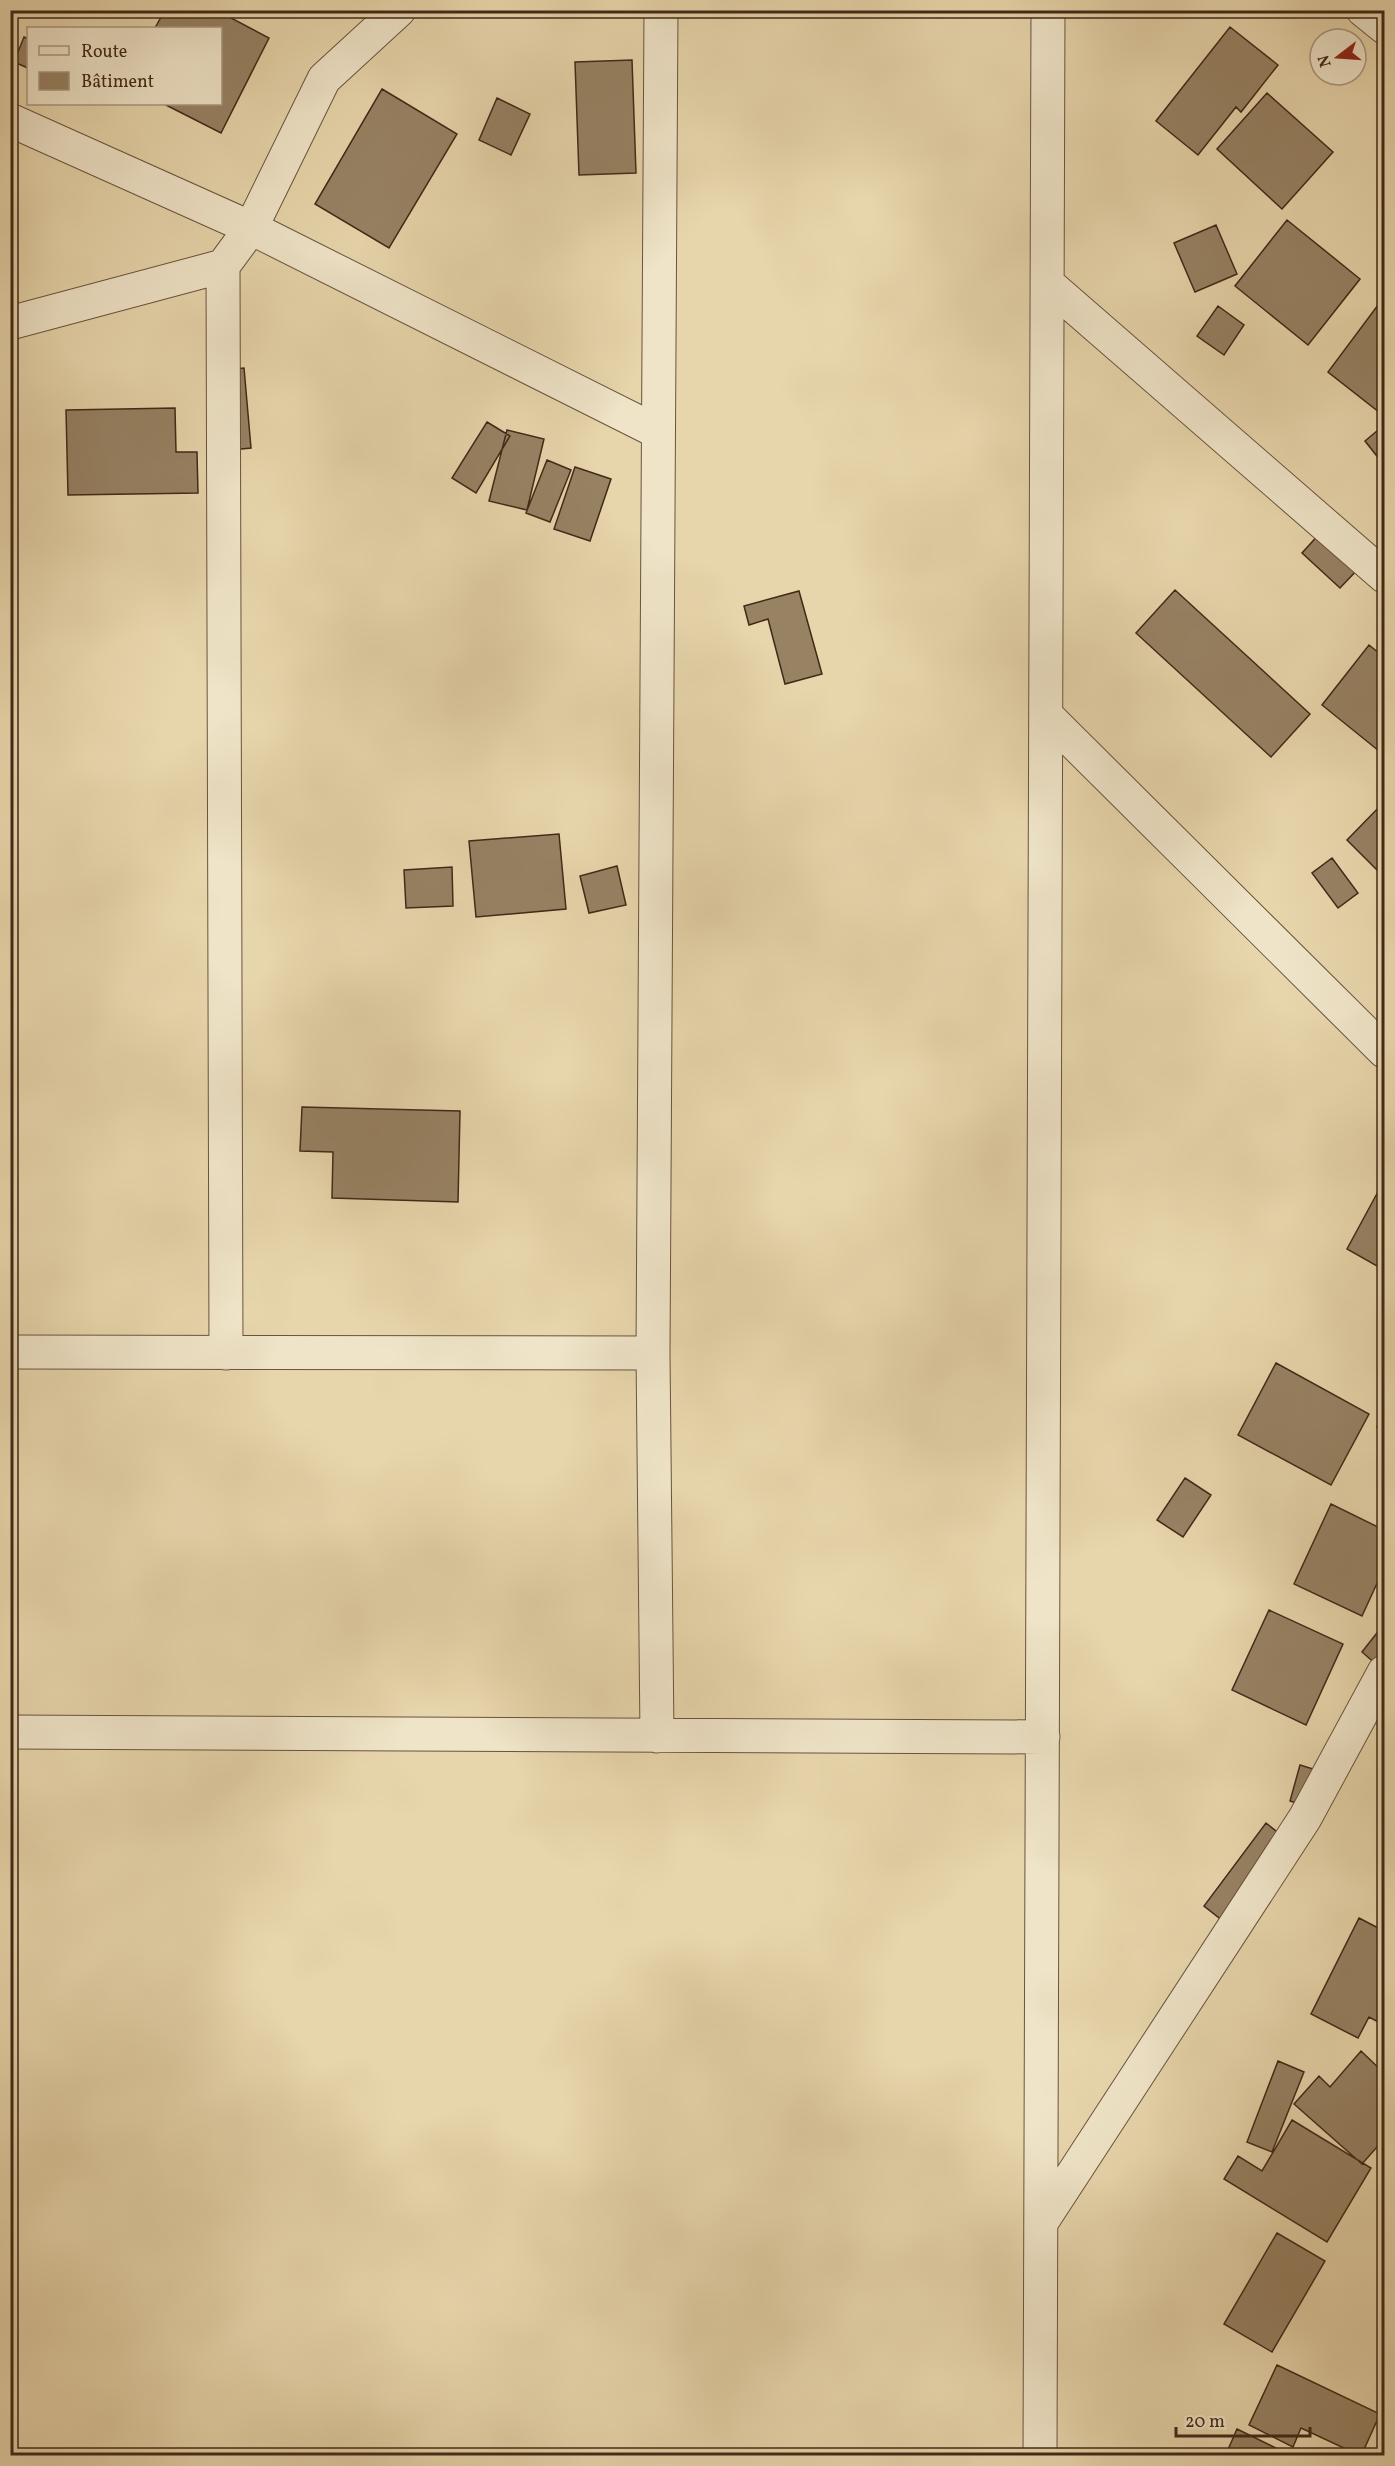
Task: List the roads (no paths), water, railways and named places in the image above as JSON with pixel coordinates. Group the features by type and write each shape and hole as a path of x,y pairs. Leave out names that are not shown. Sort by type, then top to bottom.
{"street":[{"path":"226,1353 223,266 251,228 324,80 399,10"},
{"path":"657,1736 653,1353 662,10"},
{"path":"1040,2456 1048,10"},
{"path":"1363,10 1384,27"},
{"path":"10,120 251,228 658,432"},
{"path":"10,323 223,266"},
{"path":"1047,283 1384,576"},
{"path":"1046,715 1384,1051"},
{"path":"10,1352 653,1353"},
{"path":"1041,2223 1305,1818 1384,1672"},
{"path":"10,1732 1043,1737"}]}
